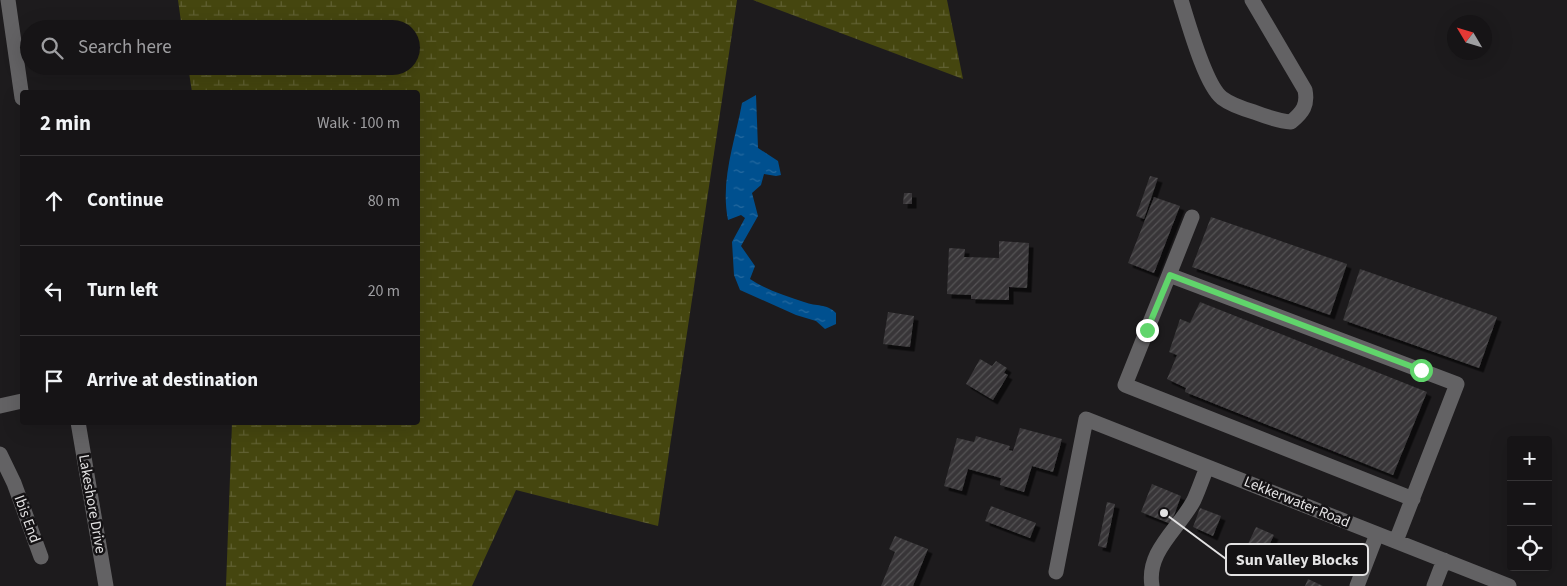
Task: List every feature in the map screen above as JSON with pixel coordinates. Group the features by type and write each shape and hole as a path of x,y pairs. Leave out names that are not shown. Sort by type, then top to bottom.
{"street":[{"path":"8,0 21,90"},
{"path":"1181,0 1200,57 1211,83 1221,98 1236,106 1279,121 1291,122 1304,109 1307,100 1305,90 1252,0"},
{"path":"1192,217 1125,385 1413,500"},
{"path":"1170,275 1457,384 1396,541"},
{"path":"0,406 20,401"},
{"name":"Lekkerwater Road","path":"1056,572 1086,419 1509,586"},
{"name":"Lakeshore Drive","path":"79,425 106,586"},
{"name":"Ibis End","path":"0,454 14,483 41,557"},
{"path":"1152,586 1150,574 1153,561 1194,500 1207,467"},
{"path":"1357,586 1377,534"},
{"path":"1434,586 1444,560"}],"green space":[{"path":"178,0 737,0 658,526 516,490 472,586 226,586 232,425 420,425 420,90 192,90 189,75 420,75 420,20 181,20"},
{"path":"753,0 947,0 963,79"}],"water":[{"path":"756,95 758,148 778,161 781,175 764,174 761,185 752,193 758,216 741,246 755,266 750,279 776,292 809,303 825,306 832,310 836,313 836,324 825,329 816,321 796,315 740,290 734,275 732,242 745,218 741,215 728,220 726,205 727,176 742,103"}],"building":[{"path":"1150,176 1158,178 1144,219 1136,216"},
{"path":"904,193 912,193 912,204 903,204"},
{"path":"1154,197 1180,206 1154,273 1128,263"},
{"path":"1211,217 1347,264 1330,315 1192,267"},
{"path":"999,241 1029,243 1027,288 1009,287 1009,300 971,299 971,295 947,294 949,248 965,249 964,257 999,258"},
{"path":"1360,269 1497,317 1479,368 1343,320"},
{"path":"1200,302 1427,392 1393,475 1185,392 1186,388 1167,379 1177,355 1169,352 1180,319 1190,323"},
{"path":"888,312 914,316 910,347 883,344"},
{"path":"980,359 992,366 996,361 1007,368 1004,373 1008,375 993,400 966,384"},
{"path":"1020,428 1062,439 1053,472 1032,466 1024,492 1000,485 1001,478 968,469 962,491 944,486 957,438 974,442 976,436 1010,446 1009,450 1013,451"},
{"path":"1152,484 1181,496 1171,524 1141,512"},
{"path":"1107,502 1115,504 1106,548 1098,546"},
{"path":"991,506 1036,523 1030,538 985,521"},
{"path":"1200,508 1221,516 1213,536 1193,527"},
{"path":"1256,527 1274,535 1266,552 1248,544"},
{"path":"895,536 928,549 913,586 881,586 895,552 889,549"},
{"path":"1308,579 1323,586 1305,586"}],"place":[{"name":"Sun Valley Blocks","path":"1164,513"}],"route":[{"path":"1147,330 1170,275 1421,370"}]}
